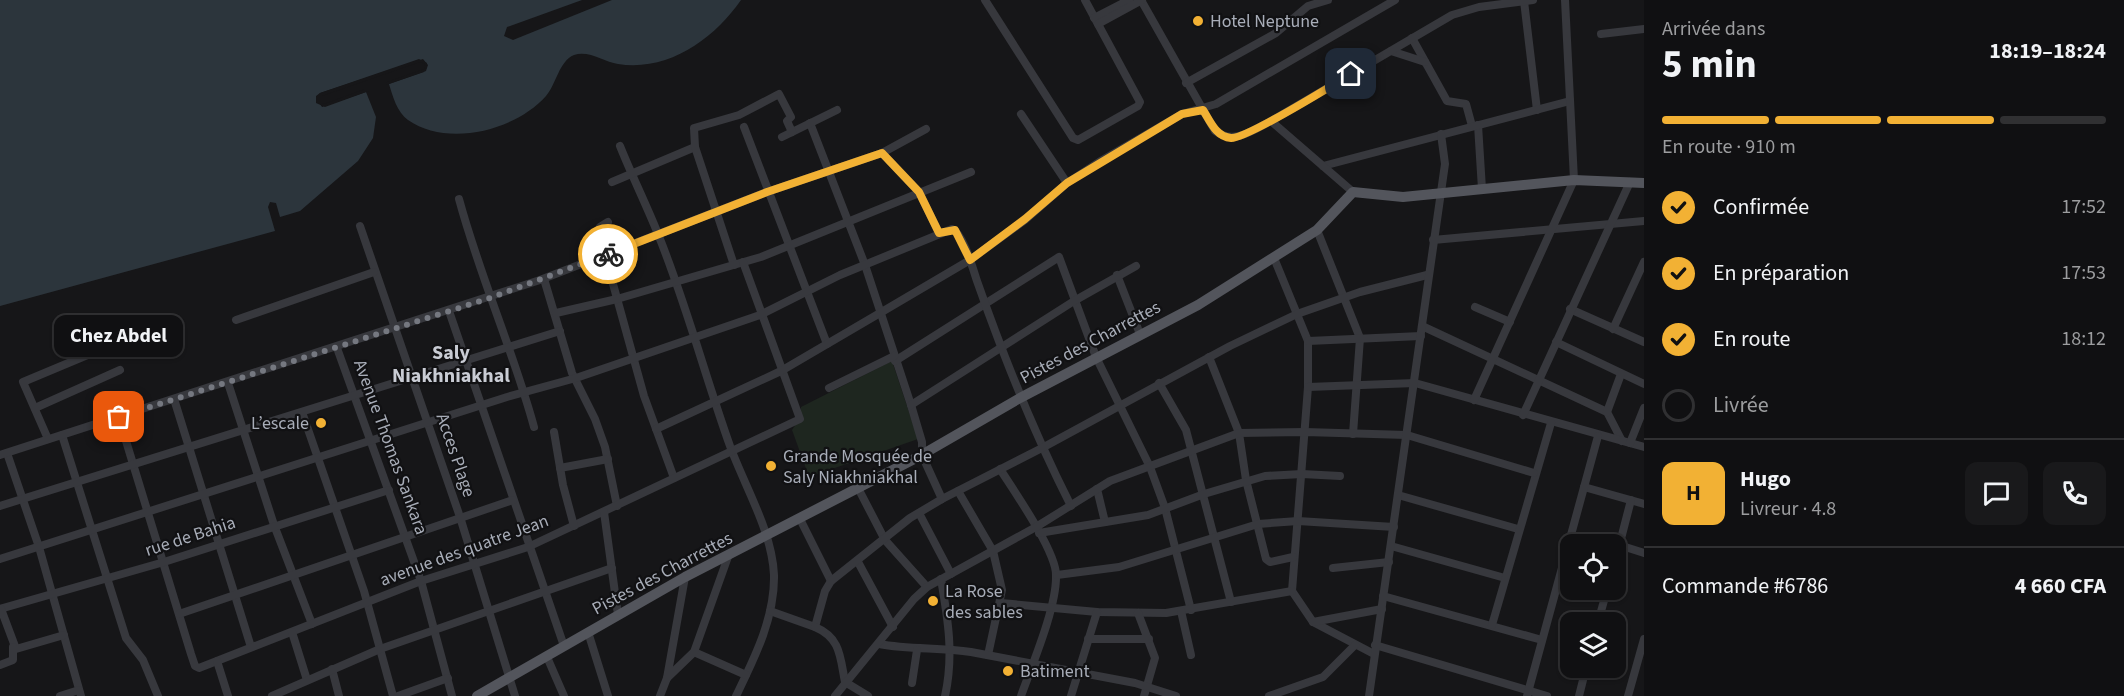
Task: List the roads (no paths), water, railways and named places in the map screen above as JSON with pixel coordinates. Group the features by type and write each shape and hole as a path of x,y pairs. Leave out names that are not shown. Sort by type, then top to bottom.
{"main road":[{"path":"1353,192 1403,197 1574,180 1644,183"},
{"name":"Pistes des Charrettes","path":"477,696 729,554 922,455 1020,398 1198,305 1317,230 1353,192"}],"street":[{"path":"985,0 1075,140 1138,106 1140,102 1085,0"},
{"path":"1096,21 1129,0"},
{"path":"1096,21 1142,0 1186,83 1215,130 1232,138 1272,121 1452,15 1467,10 1529,1 1537,110"},
{"path":"1186,83 1276,33 1311,2 1328,0"},
{"path":"656,429 781,371 880,314 970,260 1025,219 1067,183 1174,118 1203,110 1395,0"},
{"path":"1474,400 1574,180 1564,0"},
{"path":"1601,34 1644,29"},
{"path":"1412,38 1447,101 1466,104 1475,126 1482,189"},
{"path":"1391,51 1425,63"},
{"path":"781,371 760,315 715,213 693,134 695,126 736,117 778,94 790,117 787,121 792,132"},
{"path":"1323,165 1570,101"},
{"path":"782,137 837,110"},
{"path":"1021,114 1067,183"},
{"path":"1272,121 1353,192"},
{"path":"810,123 865,265 911,405 922,442 922,455 942,499"},
{"path":"744,127 827,344"},
{"path":"60,696 80,693 39,547 23,500 3,454 337,348 544,279 767,192 882,153 926,129"},
{"path":"1369,696 1421,336 1427,275 1445,164 1441,134"},
{"path":"620,146 658,235 714,401 766,536 774,574 770,611 736,696"},
{"path":"612,182 695,147"},
{"path":"882,153 919,192 939,233"},
{"path":"556,313 617,299 738,263 971,172"},
{"path":"1523,415 1630,182"},
{"path":"459,199 476,260 524,392 534,427"},
{"path":"1433,240 1644,221"},
{"path":"608,222 600,227 617,299 633,358 674,478"},
{"name":"Acces Plage","path":"360,226 393,328 460,517 515,696"},
{"path":"0,559 372,442 481,405 576,378 692,336 760,315 806,291 865,265 939,233 955,230 970,260 1020,398 1071,506"},
{"path":"1317,230 1360,338 1353,434"},
{"path":"829,388 894,358 986,305 1059,257 1096,357 1150,467 1165,508 1191,610"},
{"path":"1274,258 1308,341 1308,387 1292,591 1313,622 1355,645 1528,694 1547,696"},
{"path":"1613,329 1644,261"},
{"path":"911,405 1002,350 1074,301 1136,266"},
{"path":"236,320 374,272"},
{"path":"1117,275 1140,334"},
{"path":"815,627 825,591 831,581 919,513 942,499 1042,448 1159,383 1297,314 1344,297 1427,275"},
{"path":"544,279 572,373 595,418 608,459 617,506"},
{"path":"1475,307 1510,322"},
{"path":"1570,309 1644,342"},
{"path":"449,311 528,547 564,646"},
{"path":"1422,326 1607,412 1626,442"},
{"path":"0,506 560,331"},
{"path":"1308,341 1421,336"},
{"path":"1556,342 1644,384"},
{"path":"48,439 23,382 109,346"},
{"name":"Avenue Thomas Sankara","path":"337,348 421,581 452,696"},
{"path":"1209,357 1239,434 1246,480 1267,561 1293,557"},
{"path":"35,408 120,370"},
{"name":"avenue des quatre Jean","path":"179,614 197,668 421,581 528,547 799,418 781,371"},
{"path":"1607,412 1621,374"},
{"path":"228,383 274,525 312,624"},
{"path":"1159,383 1186,430 1231,602"},
{"path":"1308,387 1414,383 1551,423 1644,447"},
{"path":"174,399 251,647"},
{"path":"1626,442 1644,408"},
{"path":"302,412 351,554 393,696"},
{"path":"119,417 179,614 513,500"},
{"path":"1491,626 1534,473 1551,423"},
{"path":"554,432 574,526"},
{"path":"835,696 893,627 914,598 927,588 993,551 1037,530 1097,489 1124,475 1239,434 1305,432 1407,435 1534,473"},
{"path":"62,435 94,530 126,638 143,660 158,696"},
{"path":"1528,694 1598,436"},
{"path":"560,468 608,459"},
{"path":"1000,469 1037,530 1057,574 1050,607 1021,696"},
{"path":"1037,530 1148,515 1246,480 1302,474 1340,476"},
{"path":"1584,487 1644,504"},
{"path":"858,488 885,540 927,588"},
{"path":"1097,489 1105,522"},
{"name":"rue de Bahia","path":"0,609 164,562 389,490"},
{"path":"958,490 993,551 1002,590 988,655"},
{"path":"1398,495 1518,529"},
{"path":"1622,534 1631,500"},
{"path":"604,512 618,615"},
{"path":"919,513 951,574"},
{"path":"800,519 831,581"},
{"path":"1057,574 1105,570 1258,524 1298,521 1394,527"},
{"path":"1391,546 1505,578"},
{"path":"1626,547 1644,553"},
{"path":"667,678 694,652 729,554"},
{"path":"858,562 893,627"},
{"path":"1333,568 1389,562"},
{"path":"272,696 380,649 612,568"},
{"path":"660,696 667,678 685,578"},
{"path":"941,579 951,649 945,696"},
{"path":"1001,603 1138,614 1191,610 1292,591"},
{"path":"1383,596 1542,640"},
{"path":"0,609 14,647 13,660 0,665"},
{"path":"1313,622 1382,609"},
{"path":"770,611 829,632 834,639 845,682 868,696"},
{"path":"1181,611 1191,655"},
{"path":"1071,696 1097,612"},
{"path":"1138,614 1155,658 1144,696"},
{"path":"292,632 307,680"},
{"path":"588,632 608,696"},
{"path":"14,647 18,648 64,635"},
{"path":"1088,639 1149,639"},
{"path":"1628,696 1644,639"},
{"path":"879,644 917,650 951,649 988,655 1148,685 1176,696"},
{"path":"1269,696 1323,677 1355,645"},
{"path":"912,683 917,650"},
{"path":"694,652 746,675"},
{"path":"547,657 564,696"},
{"path":"217,662 228,696"},
{"path":"332,669 339,696"},
{"path":"398,696 448,678"},
{"path":"1579,696 1584,678"},
{"path":"1292,696 1299,687"}],"place":[{"name":"Hotel Neptune","path":"1198,21"},
{"name":"Chez Abdel","path":"119,417"},
{"name":"L’escale","path":"321,423"},
{"name":"Grande Mosquée de Saly Niakhniakhal","path":"771,466"},
{"name":"La Rose des sables","path":"933,601"},
{"name":"Batiment","path":"1008,671"}],"district":[{"name":"Saly Niakhniakhal","path":"451,364"}]}
